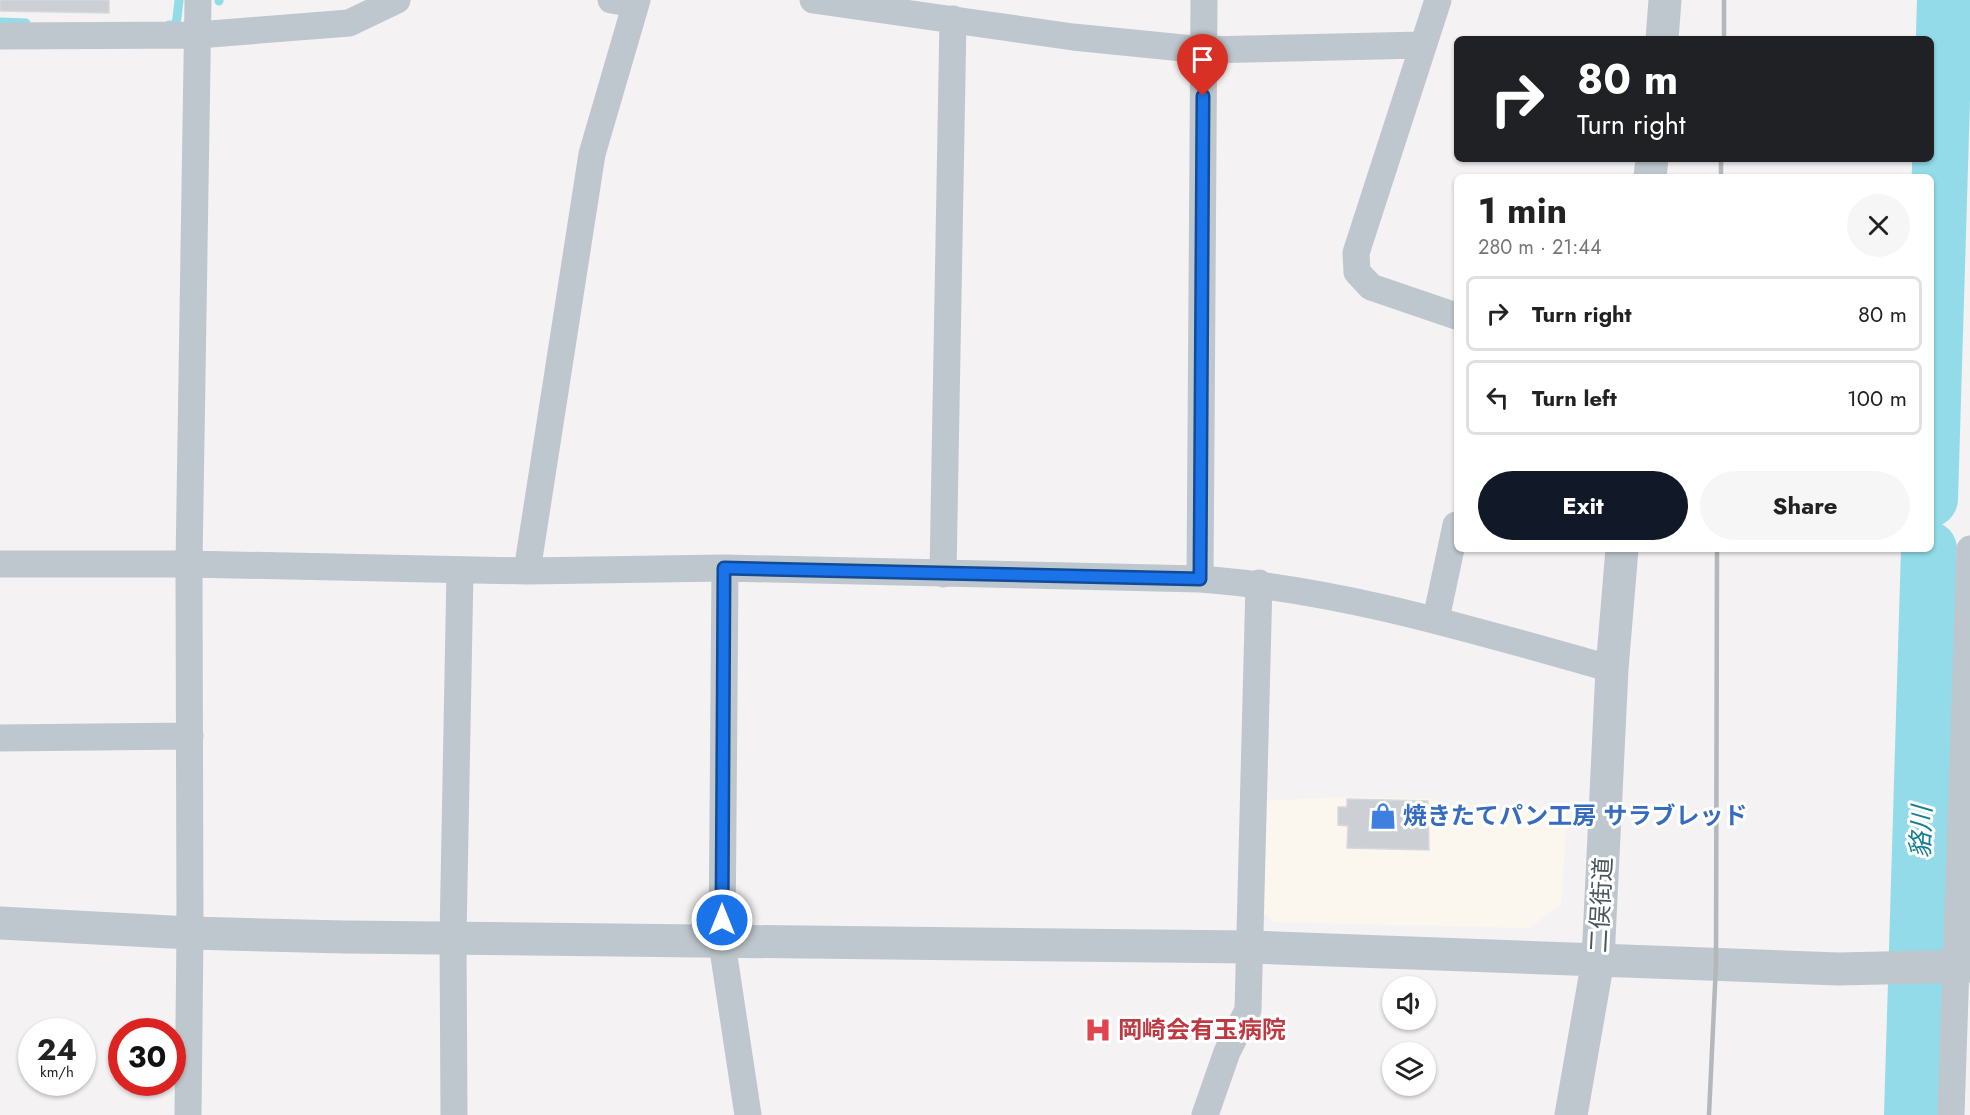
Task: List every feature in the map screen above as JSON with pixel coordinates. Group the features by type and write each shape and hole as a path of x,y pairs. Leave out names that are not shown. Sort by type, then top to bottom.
{"street":[{"path":"188,1115 189,564 198,0"},
{"path":"0,36 198,35 349,23 397,0"},
{"path":"813,0 939,12 1073,37 1203,50 1422,45"},
{"path":"1200,579 1204,0"},
{"path":"1438,0 1356,253 1356,272 1371,287 1454,315"},
{"path":"1662,36 1665,0"},
{"path":"527,571 592,154 628,2"},
{"path":"939,12 943,574"},
{"path":"1436,619 1454,534"},
{"path":"1952,1115 1959,966 1970,549"},
{"name":"二俣街道","path":"1571,1115 1598,960 1612,669 1622,552"},
{"path":"0,564 189,564 527,571 724,568 1200,579 1259,583 1352,600 1436,619 1612,669"},
{"path":"724,568 722,943 748,1115"},
{"path":"454,1115 453,939 460,570"},
{"path":"1205,1115 1227,1052 1248,1010 1259,583"},
{"path":"0,738 190,736"},
{"path":"0,923 190,933 453,939 1250,947 1879,969 1959,966"}],"shaded area":[{"path":"1344,797 1436,799 1436,808 1567,814 1561,904 1530,928 1274,922 1261,911 1267,801"}],"building":[{"path":"0,0 109,0 109,13 0,11"},
{"name":"焼きたてパン工房 サラブレッド","path":"1347,799 1428,801 1429,850 1347,848 1348,826 1338,825 1338,807 1347,807"}],"waterway":[{"name":"貉川","path":"1934,366 1945,0"},
{"path":"169,25 176,25 179,1"},
{"path":"0,22 26,23"},
{"name":"貉川","path":"1912,1115 1929,552"}],"railway":[{"path":"1724,0 1724,36"},
{"path":"1721,162 1721,174"},
{"path":"1709,1115 1716,964 1717,552"}],"place":[{"name":"焼きたてパン工房 サラブレッド","path":"1383,816"},
{"name":"岡崎会有玉病院","path":"1098,1030"}],"route":[{"path":"722,920 724,568 1200,579 1203,96"}]}
